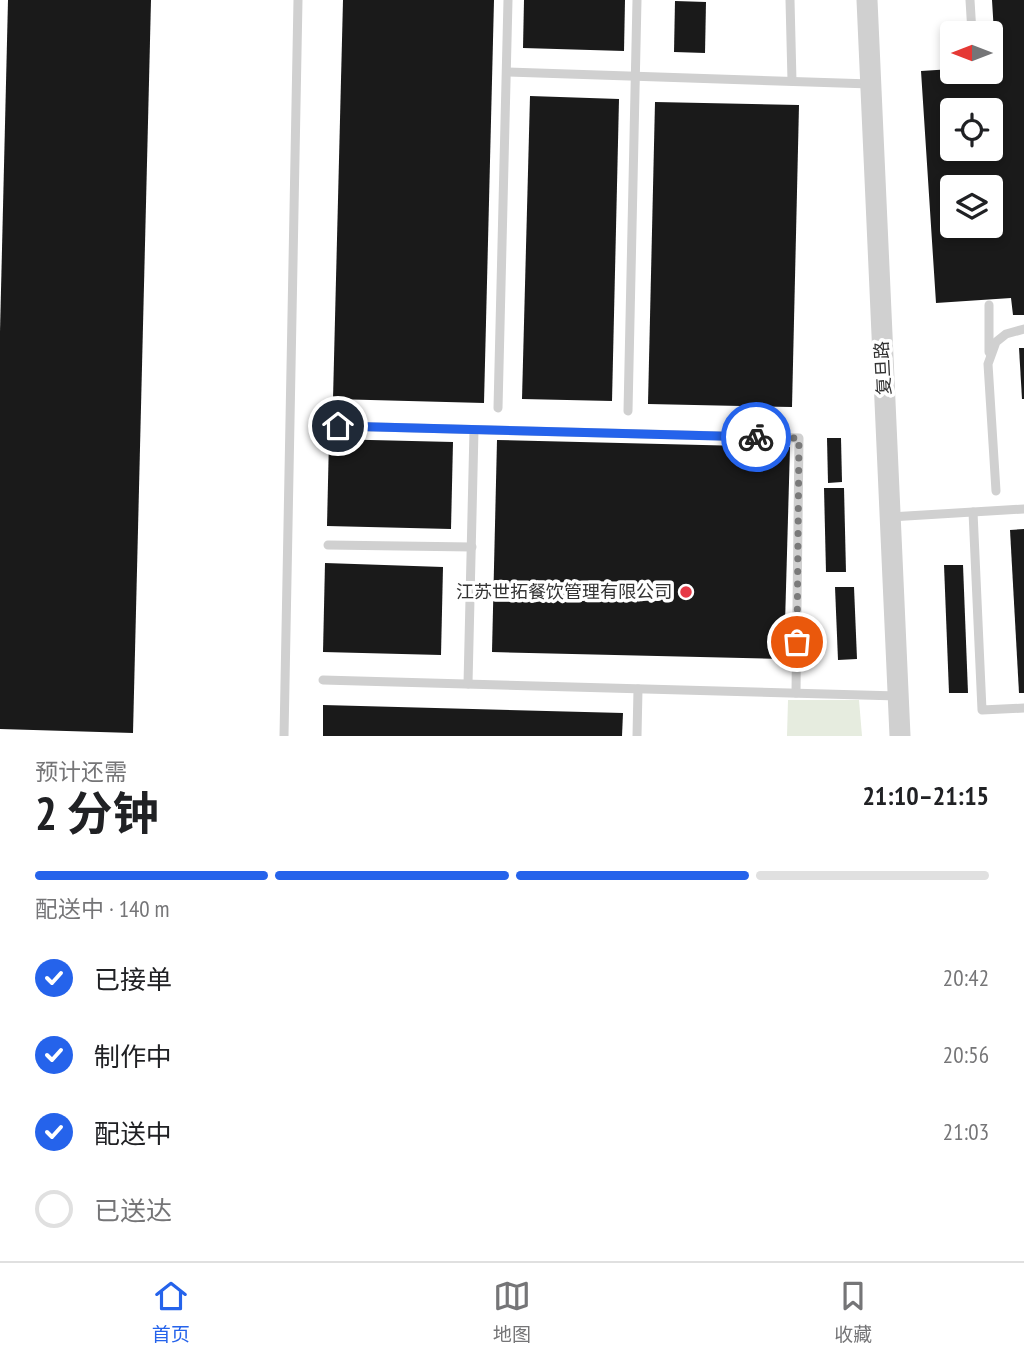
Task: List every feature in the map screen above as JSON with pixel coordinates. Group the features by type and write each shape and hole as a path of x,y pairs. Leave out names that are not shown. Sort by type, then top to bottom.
{"street":[{"name":"复旦路","path":"867,0 900,736"}],"lane":[{"path":"284,736 298,0"},
{"path":"498,408 508,0"},
{"path":"628,411 637,0"},
{"path":"790,0 792,81"},
{"path":"970,0 971,21"},
{"path":"507,72 871,84"},
{"path":"989,305 988,364 996,491"},
{"path":"988,364 996,342 1006,334 1024,329"},
{"path":"338,426 799,438 796,693"},
{"path":"468,684 474,430"},
{"path":"890,517 1024,509"},
{"path":"973,512 982,710 1024,708"},
{"path":"328,545 471,547"},
{"path":"323,680 898,696"},
{"path":"637,736 638,689"}],"shaded area":[{"path":"788,700 859,700 862,736 787,736"}],"building":[{"path":"8,0 151,0 133,733 0,729 0,332"},
{"path":"343,0 494,0 484,403 333,399"},
{"path":"524,0 625,0 624,51 523,48"},
{"path":"992,0 1024,0 1024,315 1013,315 1011,298 936,303 921,71 940,70 940,84 1003,84 1003,21 993,21"},
{"path":"675,1 706,2 705,53 674,52"},
{"path":"530,96 619,99 612,401 522,399"},
{"path":"655,102 799,105 792,407 648,404"},
{"path":"1019,348 1024,348 1024,399 1022,399"},
{"path":"827,438 841,438 842,482 828,483"},
{"path":"329,439 453,442 451,529 327,526"},
{"path":"497,440 790,447 784,659 492,652"},
{"path":"824,488 844,488 846,572 826,572"},
{"path":"1024,529 1024,693 1019,693 1010,530"},
{"path":"325,563 443,567 441,655 323,652"},
{"path":"944,565 963,565 968,693 949,693"},
{"path":"835,587 854,587 857,659 838,660"},
{"path":"323,705 623,713 622,736 323,736"}],"way so far":[{"path":"756,437 799,438 797,642"}],"place":[{"name":"江苏世拓餐饮管理有限公司","path":"686,592"}],"route":[{"path":"338,426 756,437"}]}
